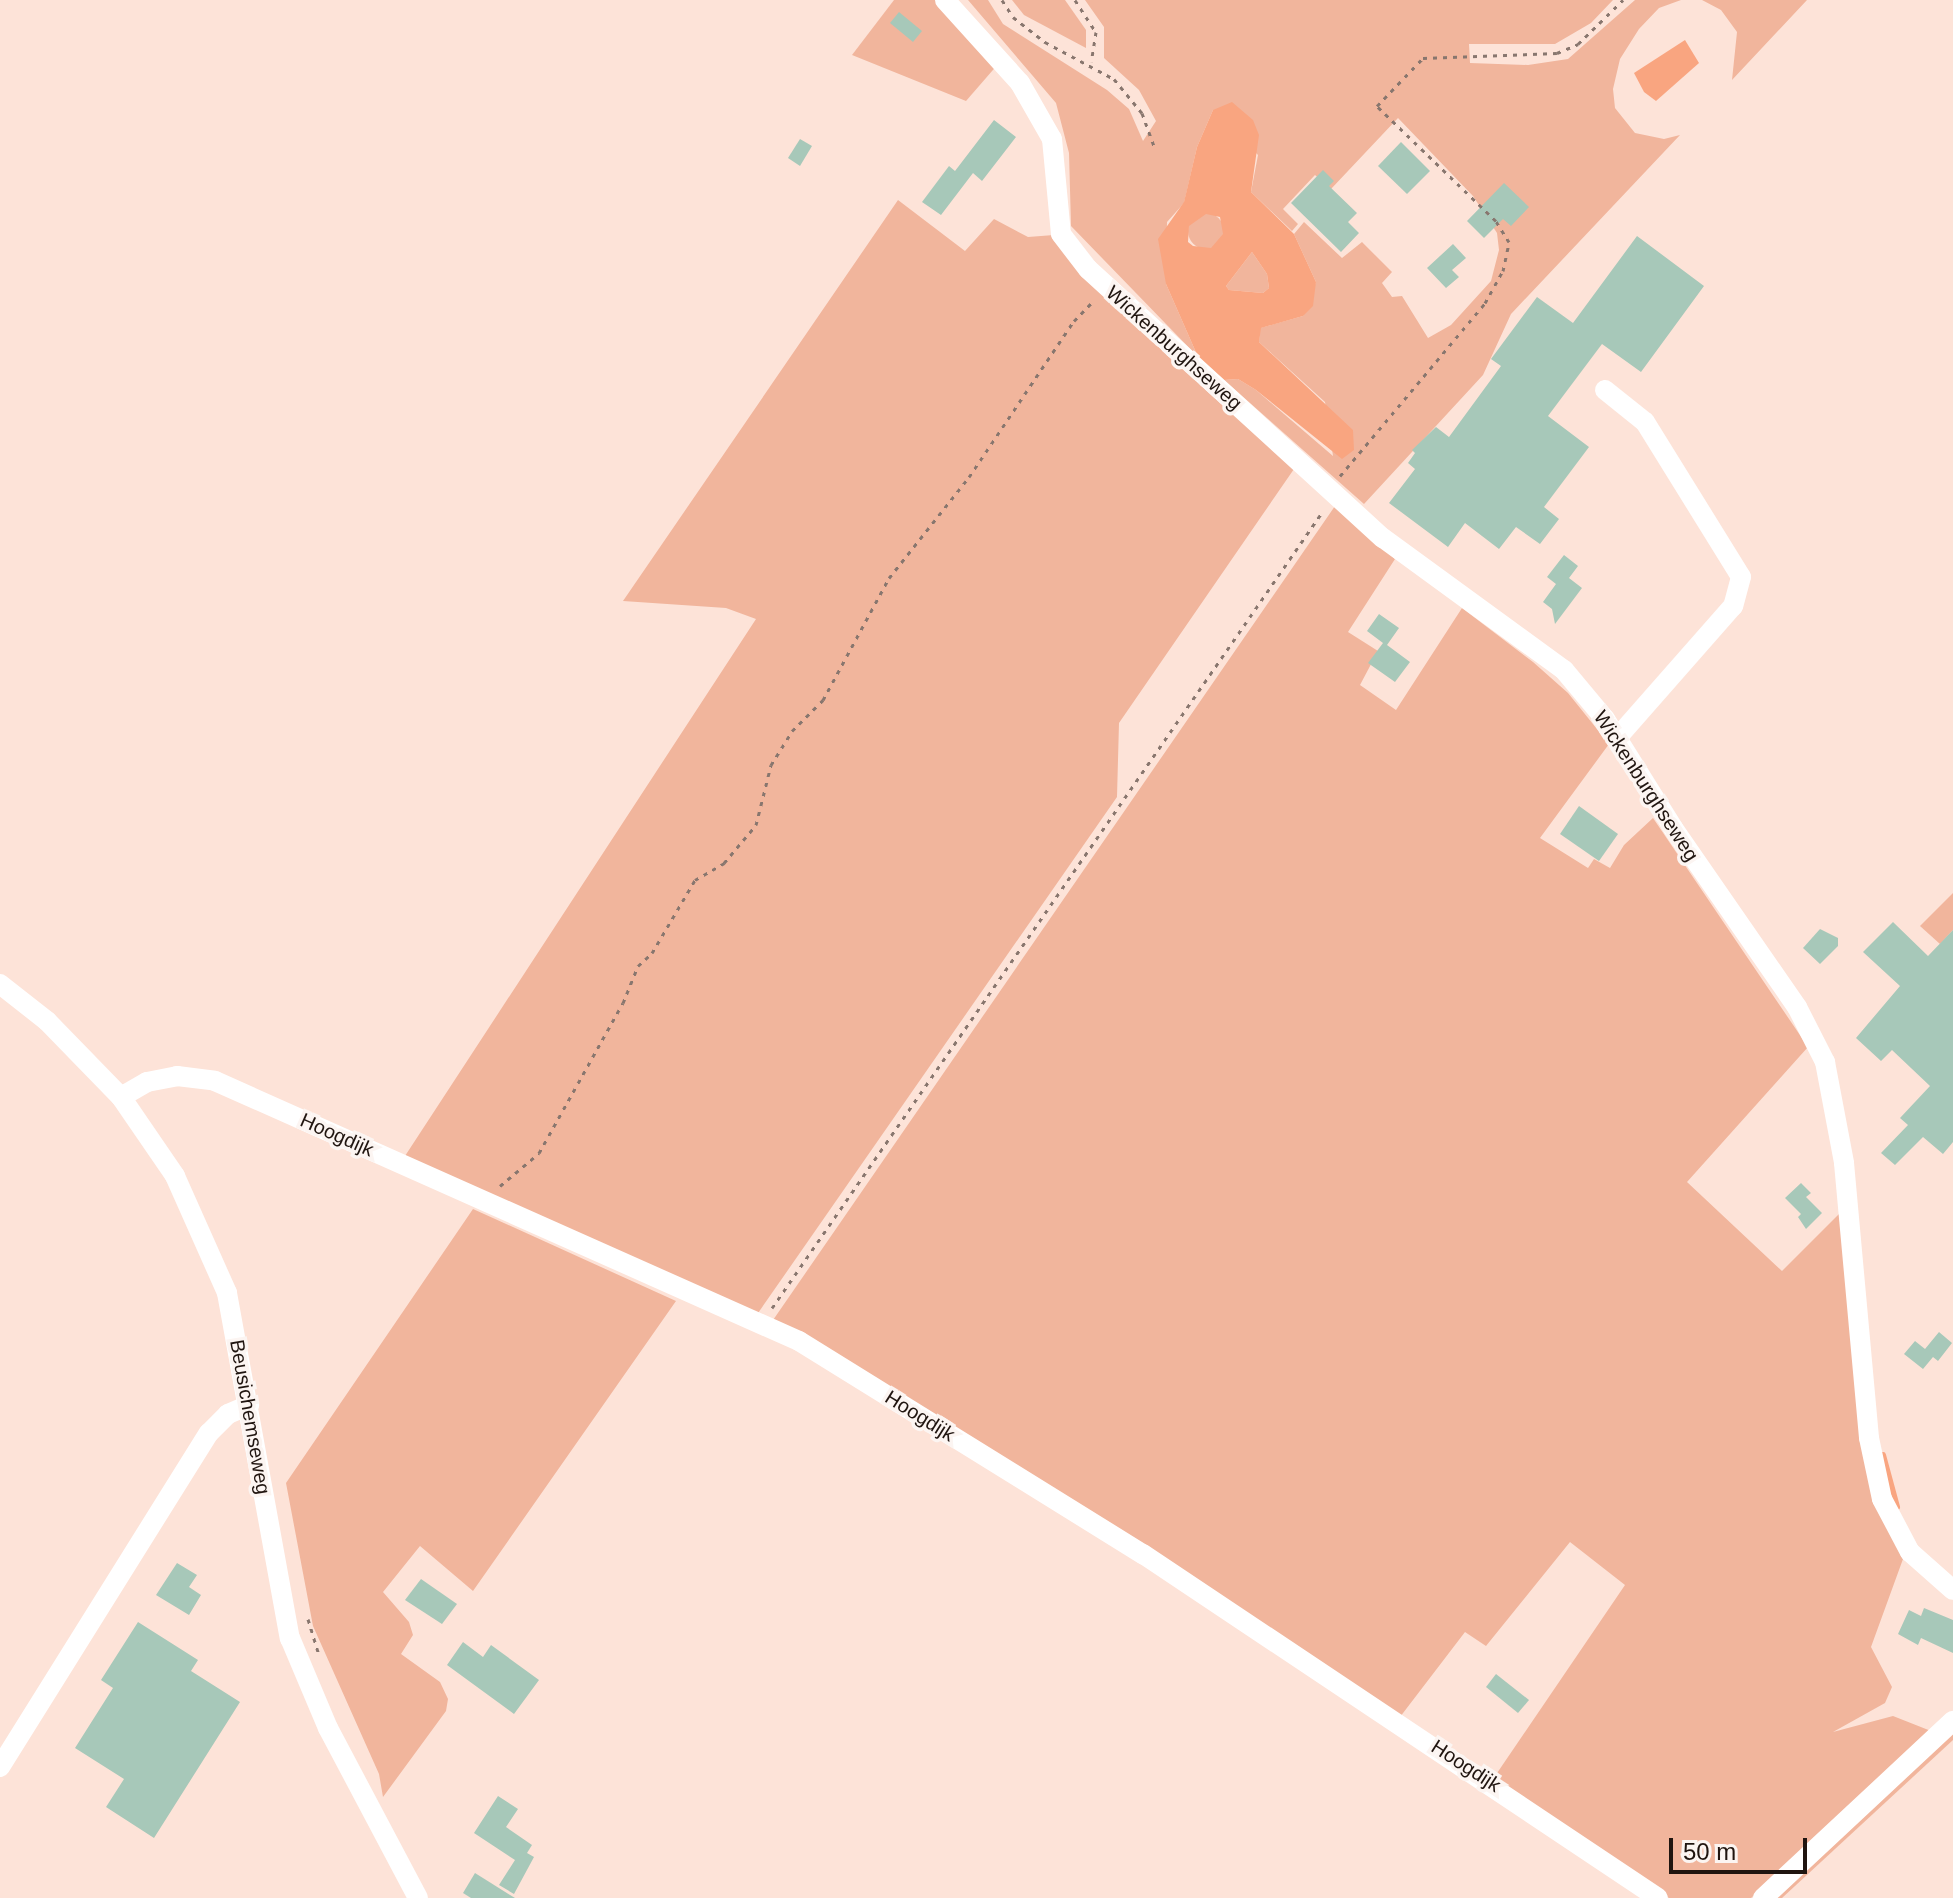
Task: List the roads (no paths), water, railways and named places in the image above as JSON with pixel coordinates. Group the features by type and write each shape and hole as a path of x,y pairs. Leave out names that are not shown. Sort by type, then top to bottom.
{"street":[{"name":"Wickenburghseweg","path":"945,0 1020,83 1052,139 1061,234 1106,286 1383,538 1564,670 1617,738 1696,863 1797,1007 1825,1062 1844,1163 1874,1471 1882,1499 1910,1552 1953,1590"},
{"path":"1605,390 1645,422 1741,577 1733,606 1617,738"},
{"name":"Beusichemseweg","path":"0,984 47,1021 121,1097 175,1176 227,1293 290,1638 328,1728 418,1898"},
{"name":"Hoogdijk","path":"121,1097 147,1082 177,1076 215,1081 799,1341 1143,1554 1658,1898"},
{"path":"0,1767 209,1433 228,1414 249,1405"},
{"path":"1763,1898 1953,1721"}],"waterway":[{"path":"1883,1455 1897,1507"}]}
